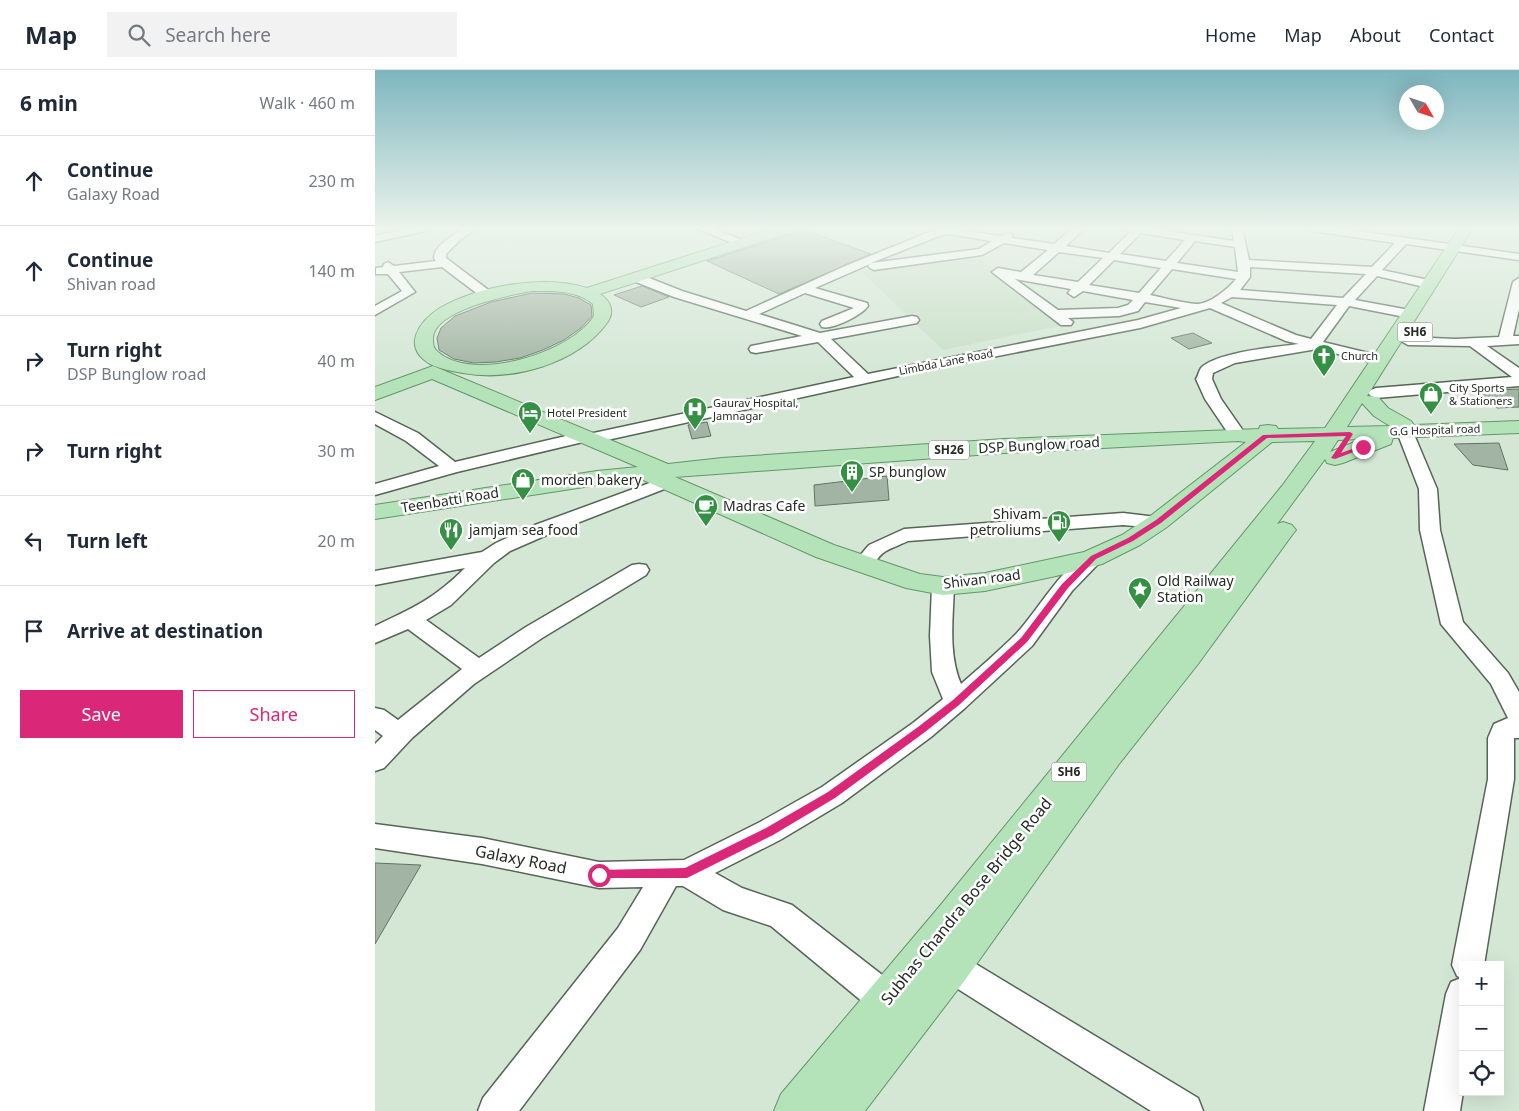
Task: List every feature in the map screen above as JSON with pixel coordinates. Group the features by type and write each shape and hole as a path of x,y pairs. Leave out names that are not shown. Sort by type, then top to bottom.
{"main road":[{"path":"580,291 624,277"},
{"path":"580,291 635,277"},
{"name":"SH6","path":"1337,438 1380,360 1435,277"},
{"name":"SH6","path":"1337,438 1373,397 1419,326 1445,277"},
{"path":"434,366 423,342 425,332 432,323 450,310 487,295 532,286 580,291 597,298 603,306 603,316 597,326 588,336 554,355 515,386 504,402"},
{"path":"375,394 434,366 471,369 495,367 527,364 554,355"},
{"name":"Shivan road","path":"434,366 504,402 611,449 718,505 825,552 916,582 943,586 994,580 1056,568 1093,558 1131,540 1158,522 1262,434"},
{"path":"1373,397 1381,412 1403,430"},
{"name":"G.G Hospital road","path":"1337,438 1519,420"},
{"name":"G.G Hospital road","path":"1403,430 1519,427"},
{"path":"1262,434 1337,438 1403,430"},
{"name":"DSP Bunglow road","path":"658,475 721,465 1005,446 1262,434 1337,438"},
{"name":"Subhas Chandra Bose Bridge Road","path":"825,1106 950,966 1107,756 1187,657 1306,501 1337,438"},
{"name":"Subhas Chandra Bose Bridge Road","path":"825,1106 887,1000 953,920 1337,438"},
{"path":"559,483 592,465 611,449"},
{"path":"718,505 709,490 709,480 721,465"},
{"name":"Teenbatti Road","path":"375,512 559,483 658,475"}],"street":[{"path":"375,311 409,292 393,277"},
{"path":"463,277 487,295"},
{"path":"635,277 678,294 747,315 822,328 849,332 912,320"},
{"path":"747,315 831,277"},
{"path":"1004,277 1083,335"},
{"path":"1027,277 1141,297 1206,306 1314,345 1380,360"},
{"path":"1053,313 1091,277"},
{"path":"1053,313 1126,311 1133,308 1159,277"},
{"name":"Limbda Lane Road","path":"375,490 452,468 586,438 865,378 1139,324 1206,306 1231,293 1240,277"},
{"path":"1262,434 1207,388 1204,378 1205,372 1210,366 1231,359 1314,345 1346,302 1370,277"},
{"path":"1395,277 1429,284"},
{"path":"1408,341 1426,343 1512,340 1519,282"},
{"path":"756,349 822,328 859,310 862,306 804,289"},
{"path":"1231,293 1346,302 1410,314"},
{"path":"767,306 784,311"},
{"path":"822,328 865,378"},
{"path":"1473,342 1519,375"},
{"path":"1373,397 1519,381"},
{"path":"375,417 411,437 452,468"},
{"path":"1403,430 1428,489 1430,530 1452,624 1500,679 1519,715"},
{"path":"375,636 443,600 485,558 523,538 637,496 658,475"},
{"path":"862,565 876,549 904,535 1123,519 1158,522"},
{"path":"375,578 485,558"},
{"name":"Galaxy Road","path":"375,836 482,851 599,875 677,874 770,831 832,795 922,730 1024,640 1065,586 1093,558"},
{"path":"375,761 399,734 478,668 639,570"},
{"path":"943,586 941,636 944,672 956,702"},
{"path":"409,618 478,668"},
{"path":"375,717 399,734"},
{"path":"1469,961 1501,779 1501,738 1503,731 1507,728 1519,728"},
{"path":"495,1111 555,1038 677,874 734,900 781,914 887,1000"},
{"path":"950,966 1185,1111"},
{"path":"1442,1111 1461,1006"}],"shaded area":[{"path":"867,277 1001,277 1060,326 943,350"}],"building":[{"path":"741,277 819,277 779,294"},
{"path":"642,286 669,297 641,307 614,295"},
{"path":"532,293 564,294 579,298 591,305 592,316 581,328 564,340 520,358 474,363 454,359 439,350 437,338 441,328 455,316 491,302"},
{"path":"1193,333 1212,343 1189,349 1171,338"},
{"path":"1519,389 1519,407 1497,408 1476,391"},
{"path":"707,422 711,436 692,439 688,425"},
{"path":"1499,443 1508,470 1473,465 1454,444"},
{"name":"SP bunglow","path":"887,476 889,500 815,506 814,485"},
{"path":"375,863 421,865 375,944"}],"place":[{"name":"Church","path":"1324,377"},
{"name":"City Sports & Stationers","path":"1431,415"},
{"name":"Gaurav Hospital, Jamnagar","path":"695,430"},
{"name":"Hotel President","path":"530,434"},
{"name":"SP bunglow","path":"852,493"},
{"name":"morden bakery","path":"523,501"},
{"name":"Madras Cafe","path":"706,527"},
{"name":"Shivam petroliums","path":"1059,543"},
{"name":"jamjam sea food","path":"451,551"},
{"name":"Old Railway Station","path":"1140,610"}],"route":[{"path":"599,875 687,873 770,831 832,795 922,730 956,702 1024,640 1065,586 1093,558 1131,540 1158,522 1266,436 1350,434 1335,458 1363,447"}]}
